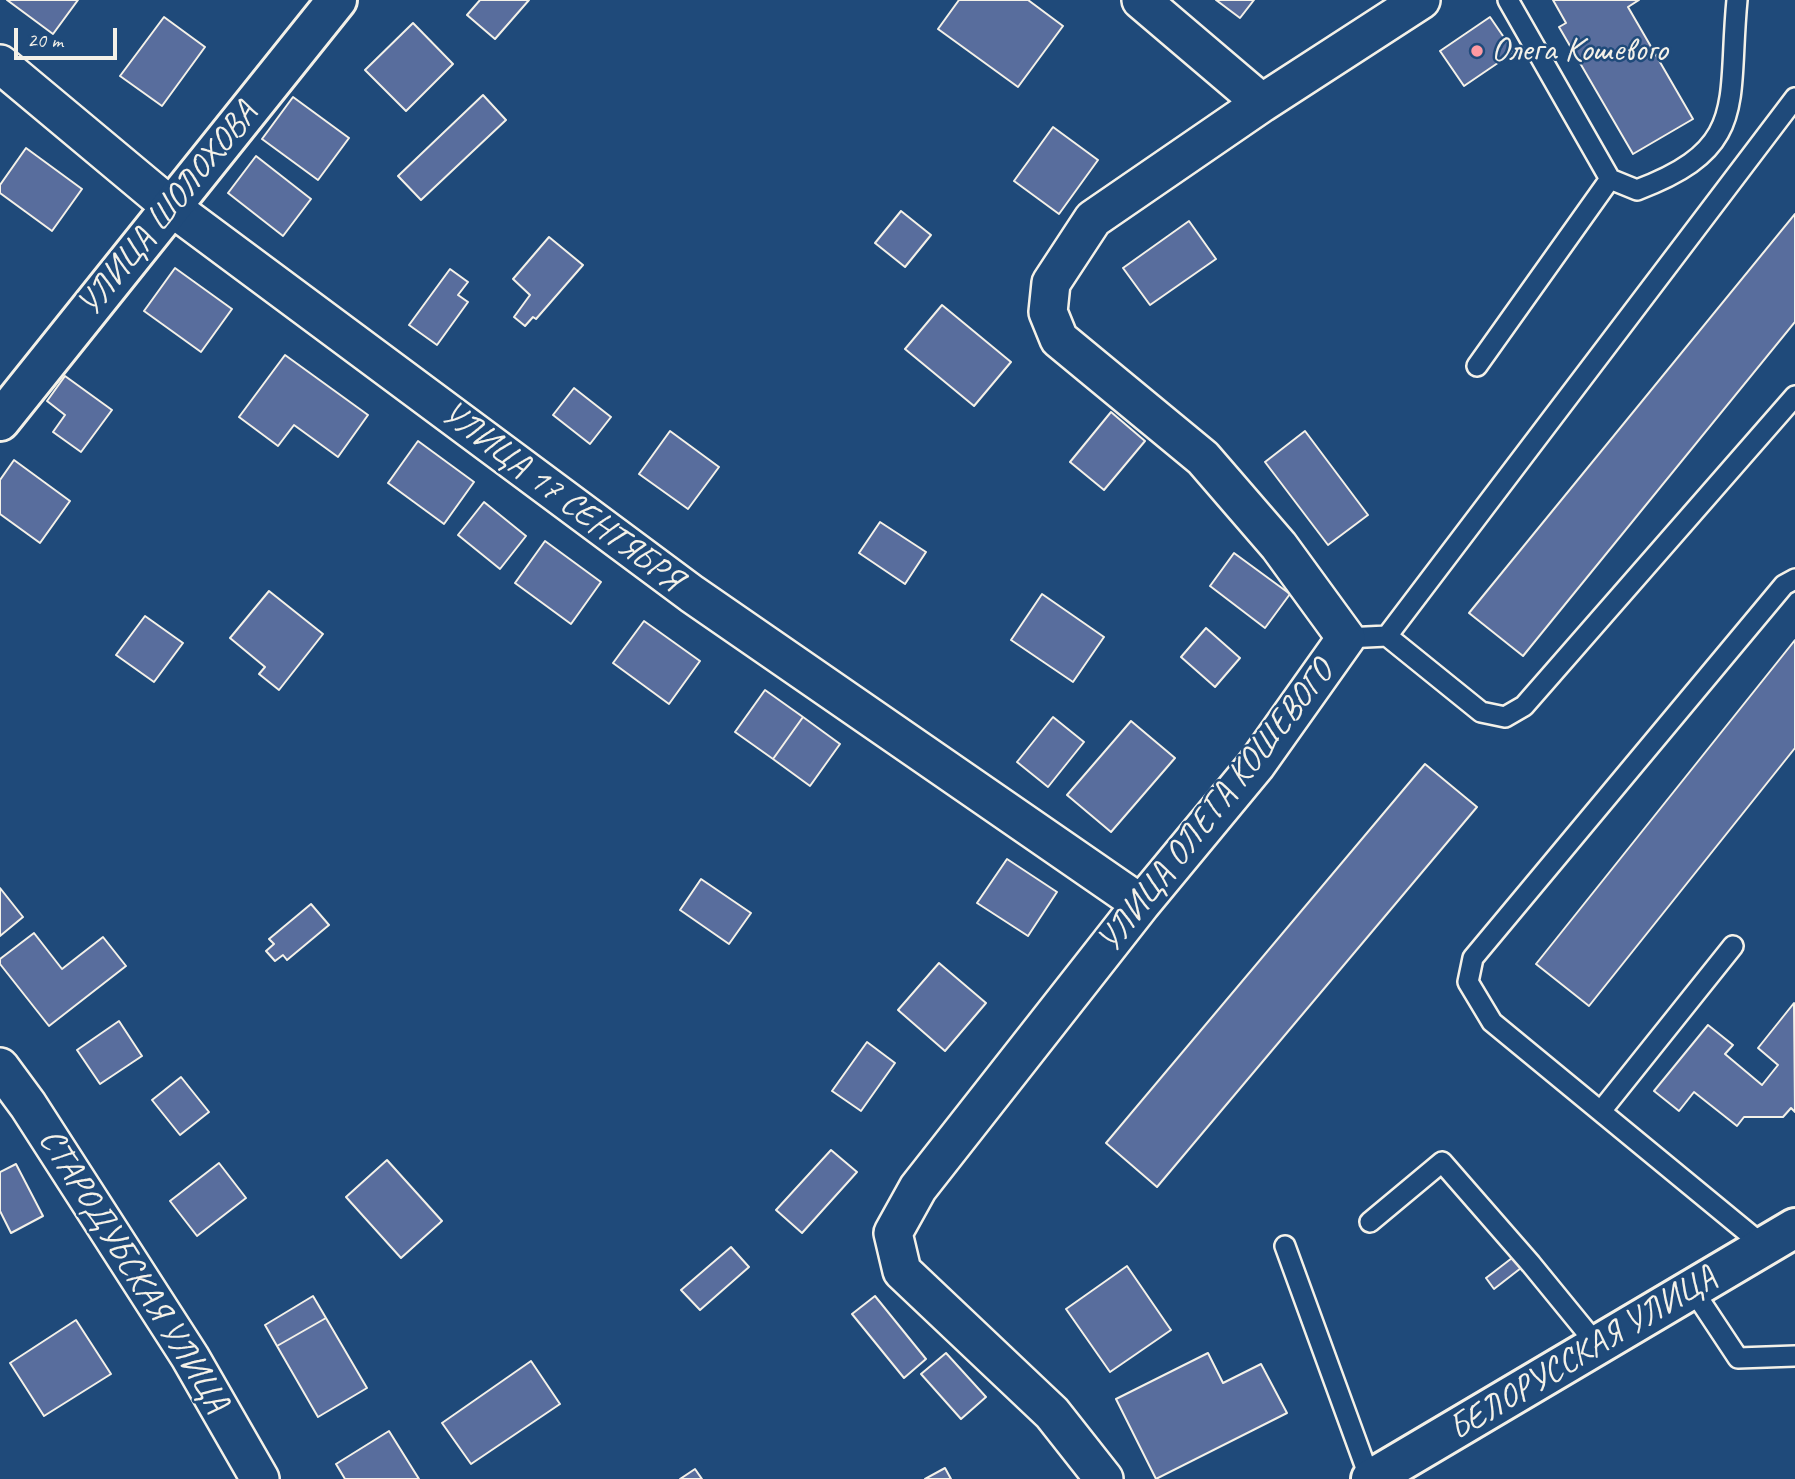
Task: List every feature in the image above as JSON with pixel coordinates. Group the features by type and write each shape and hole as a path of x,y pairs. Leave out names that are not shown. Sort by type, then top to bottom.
{"street":[{"name":"УЛИЦА ШОЛОХОВА","path":"0,421 337,0"},
{"path":"1141,0 1262,103"},
{"name":"УЛИЦА ОЛЕГА КОШЕВОГО","path":"1104,1479 1052,1413 902,1271 893,1233 918,1188 1141,904 1256,765 1346,638 1279,546 1203,458 1059,339 1048,312 1051,283 1093,219 1262,103 1421,0"},
{"name":"УЛИЦА 17 СЕНТЯБРЯ","path":"0,64 170,206 692,594 1141,904"},
{"name":"СТАРОДУБСКАЯ УЛИЦА","path":"0,1067 28,1105 190,1357 260,1479"},
{"name":"БЕЛОРУССКАЯ УЛИЦА","path":"1370,1479 1779,1237"}],"lane":[{"path":"1508,0 1610,179 1637,190 1676,175 1705,153 1720,135 1727,116 1737,0"},
{"path":"1387,636 1795,99"},
{"path":"1477,366 1610,179"},
{"path":"1346,638 1387,636 1481,712 1505,717 1524,706 1795,396"},
{"path":"1779,1237 1601,1111 1492,1022 1468,982 1473,958 1784,585 1795,579"},
{"path":"1601,1111 1733,946"},
{"path":"1370,1222 1442,1162 1598,1346"},
{"path":"1284,1246 1370,1479"},
{"path":"1693,1290 1738,1358 1795,1356"}],"building":[{"path":"7,0 78,0 53,34"},
{"path":"480,0 529,0 495,39 467,15"},
{"path":"959,0 1028,0 1063,26 1018,87 938,29"},
{"path":"1216,0 1254,0 1240,18"},
{"path":"1553,0 1639,0 1628,7 1693,119 1633,154 1559,27 1566,23"},
{"path":"164,17 205,47 162,106 120,76"},
{"name":"Олега Кошевого","path":"1490,17 1514,52 1464,86 1440,51"},
{"path":"413,23 453,64 406,111 365,70"},
{"path":"483,95 506,120 421,200 398,176"},
{"path":"293,97 349,138 318,180 262,139"},
{"path":"1053,127 1098,160 1059,214 1014,181"},
{"path":"26,148 82,189 52,231 0,193 0,185"},
{"path":"256,156 311,199 283,236 228,193"},
{"path":"901,211 931,235 905,267 875,243"},
{"path":"1795,214 1795,322 1523,656 1469,613"},
{"path":"1189,221 1216,259 1150,305 1123,268"},
{"path":"549,237 583,265 536,319 533,317 525,326 514,317 530,295 513,279"},
{"path":"175,268 232,309 201,352 144,311"},
{"path":"450,269 468,282 458,295 468,302 437,345 409,325"},
{"path":"942,305 1011,362 974,406 905,349"},
{"path":"285,355 368,415 338,457 294,425 278,446 239,417"},
{"path":"65,376 112,410 81,452 53,432 65,415 47,401"},
{"path":"574,388 611,417 590,444 553,415"},
{"path":"1111,412 1145,441 1104,490 1070,462"},
{"path":"670,431 719,467 688,509 639,474"},
{"path":"1305,431 1368,515 1328,545 1265,462"},
{"path":"418,441 474,482 444,524 388,483"},
{"path":"14,460 70,501 40,543 0,514 0,480"},
{"path":"484,502 526,536 500,569 458,535"},
{"path":"880,522 926,552 905,584 859,553"},
{"path":"545,541 601,582 571,624 515,583"},
{"path":"1234,553 1290,594 1265,628 1210,586"},
{"path":"269,591 323,634 279,690 259,674 265,667 230,638"},
{"path":"1042,594 1104,637 1073,682 1011,640"},
{"path":"145,616 183,643 154,682 116,655"},
{"path":"644,621 700,661 669,704 613,663"},
{"path":"1206,628 1240,658 1215,687 1181,657"},
{"path":"1795,640 1795,748 1589,1006 1536,964"},
{"path":"765,690 803,717 773,759 735,732"},
{"path":"803,717 840,744 810,786 773,759"},
{"path":"1053,717 1084,742 1048,787 1017,762"},
{"path":"1131,721 1175,758 1111,832 1067,795"},
{"path":"1425,764 1477,807 1157,1187 1106,1143"},
{"path":"1007,859 1057,892 1028,936 977,903"},
{"path":"701,879 751,913 729,944 680,910"},
{"path":"0,888 23,917 0,936"},
{"path":"311,904 329,925 287,960 283,955 275,961 266,951 274,944 269,939"},
{"path":"34,933 62,969 103,937 126,966 49,1026 0,964 0,959"},
{"path":"939,963 986,1003 945,1051 898,1010"},
{"path":"1794,1003 1795,1112 1791,1108 1783,1117 1744,1117 1737,1126 1694,1092 1679,1111 1654,1091 1708,1025 1733,1045 1725,1054 1762,1085 1778,1065 1758,1048"},
{"path":"119,1021 142,1056 100,1084 77,1050"},
{"path":"867,1042 895,1063 861,1111 832,1091"},
{"path":"181,1077 209,1112 180,1135 152,1100"},
{"path":"831,1150 857,1172 802,1233 776,1210"},
{"path":"387,1160 442,1221 401,1258 346,1197"},
{"path":"219,1163 246,1198 197,1236 170,1201"},
{"path":"16,1164 43,1216 11,1233 0,1211 0,1172"},
{"path":"731,1247 749,1267 700,1310 681,1290"},
{"path":"1512,1258 1521,1268 1494,1289 1486,1278"},
{"path":"1127,1266 1171,1330 1110,1372 1066,1309"},
{"path":"313,1296 326,1318 277,1346 265,1325"},
{"path":"875,1296 926,1359 904,1378 852,1314"},
{"path":"326,1318 367,1388 318,1417 277,1346"},
{"path":"76,1320 111,1374 44,1416 10,1363"},
{"path":"946,1353 986,1397 961,1419 921,1374"},
{"path":"1208,1353 1223,1383 1261,1364 1287,1413 1156,1479 1116,1399"},
{"path":"531,1361 560,1404 471,1464 442,1423"},
{"path":"389,1431 419,1479 345,1479 336,1464"},
{"path":"945,1468 951,1479 925,1479"},
{"path":"695,1469 702,1479 680,1479"}],"place":[{"name":"Олега Кошевого","path":"1477,51"}]}
